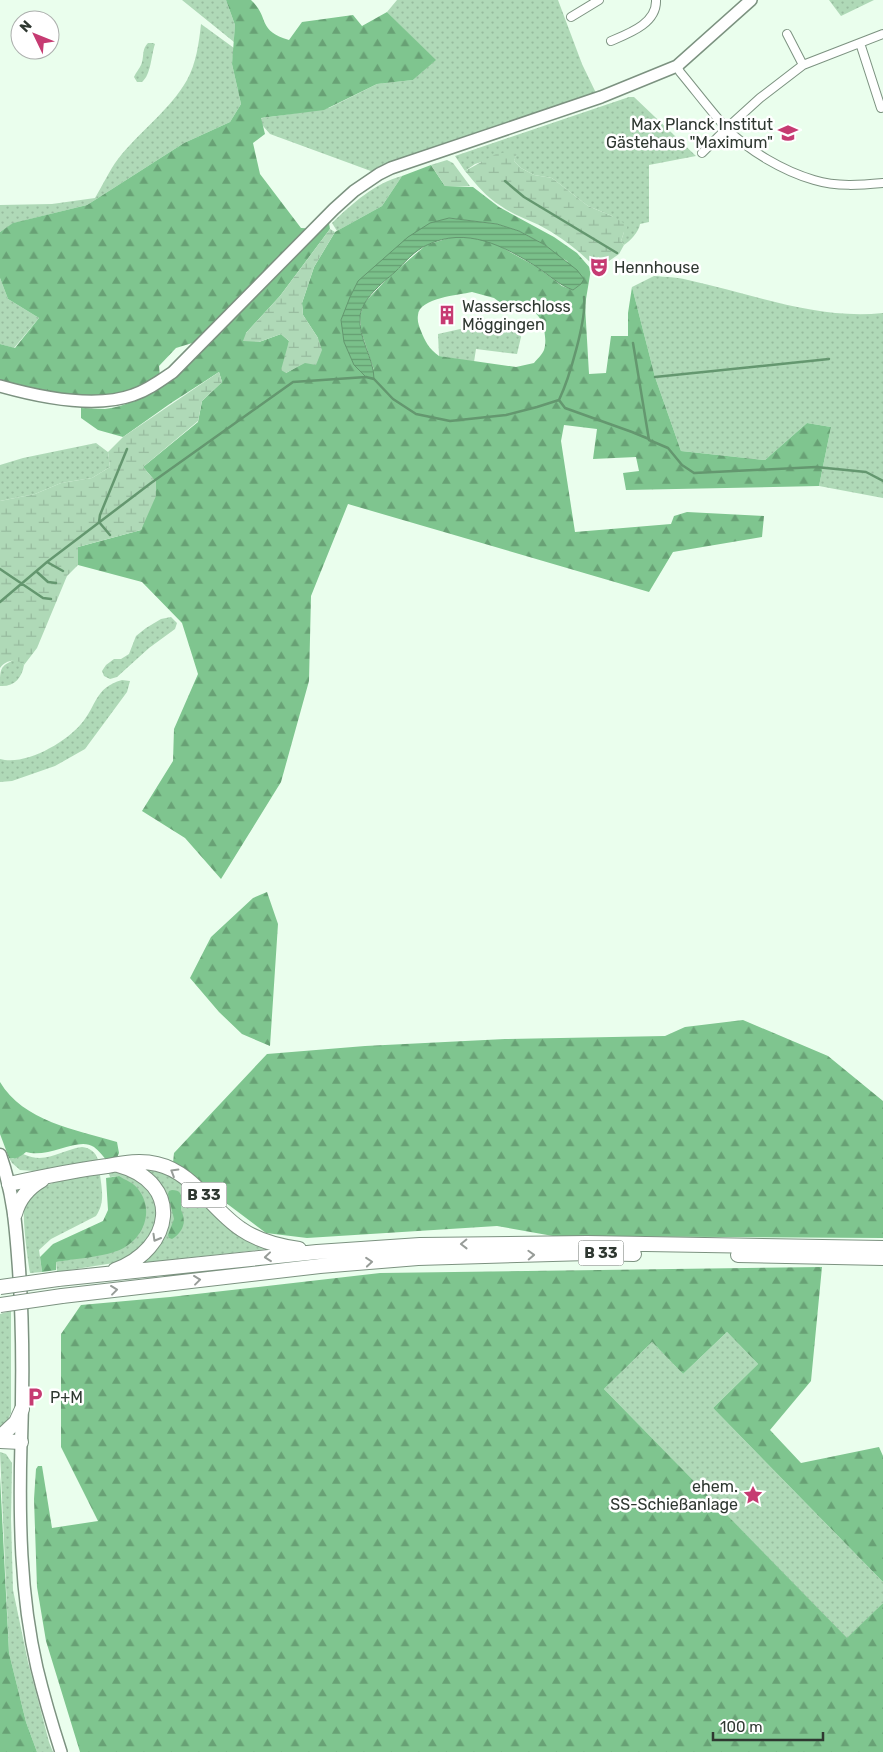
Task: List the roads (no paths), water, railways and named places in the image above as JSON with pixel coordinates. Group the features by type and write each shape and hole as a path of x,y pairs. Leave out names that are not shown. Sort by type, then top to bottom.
{"highway":[{"name":"B 33","path":"16,1214 21,1198 28,1190 49,1176 89,1168 136,1162 156,1164 166,1167 191,1183 240,1229 258,1239 285,1247 317,1252"},
{"name":"B 33","path":"103,1274 122,1268 150,1248 157,1239 164,1217 163,1205 151,1183 129,1168 115,1165"},
{"path":"9,1184 49,1176"},
{"name":"B 33","path":"0,1287 103,1274 317,1252 420,1245 587,1243 883,1248"},
{"name":"B 33","path":"0,1305 320,1266 418,1258 588,1253 883,1258"},
{"path":"0,1437 16,1422 22,1409"},
{"path":"0,1441 21,1442"}],"main road":[{"path":"0,1156 16,1214 22,1309 21,1442"}],"street":[{"path":"571,17 599,0"},
{"path":"611,41 634,31 649,19 656,9 656,0"},
{"path":"0,386 70,401 99,401 132,396 154,386 173,372 334,209 354,191 379,174 391,168 601,97 677,66 745,2"},
{"path":"787,34 803,65"},
{"path":"702,153 760,98 803,65 883,34"},
{"path":"860,43 881,108"},
{"path":"677,66 727,128 750,148 780,166 815,180 851,185 883,183"},
{"path":"21,1442 21,1539 25,1592 37,1666 48,1713 61,1752"}],"waterway":[{"path":"505,181 524,197 617,253"},
{"path":"584,297 583,319 576,349 568,378 559,400 565,408 649,439"},
{"path":"633,343 649,440 668,448 682,465 694,473 816,467 866,472 883,481"},
{"path":"655,377 829,359"},
{"path":"0,602 47,562 151,483 293,382 366,377 374,379 393,399 416,414 450,421 506,415 559,400"},
{"path":"110,535 99,522 100,515 127,449"},
{"path":"47,562 63,571"},
{"path":"0,569 43,598 51,599"},
{"path":"37,572 48,582 56,583"}],"place":[{"name":"Max Planck Institut Gästehaus \"Maximum\"","path":"788,133"},
{"name":"Hennhouse","path":"599,267"},
{"name":"Wasserschloss Möggingen","path":"447,315"},
{"name":"P+M","path":"35,1397"},
{"name":"ehem. SS-Schießanlage","path":"753,1495"}]}
